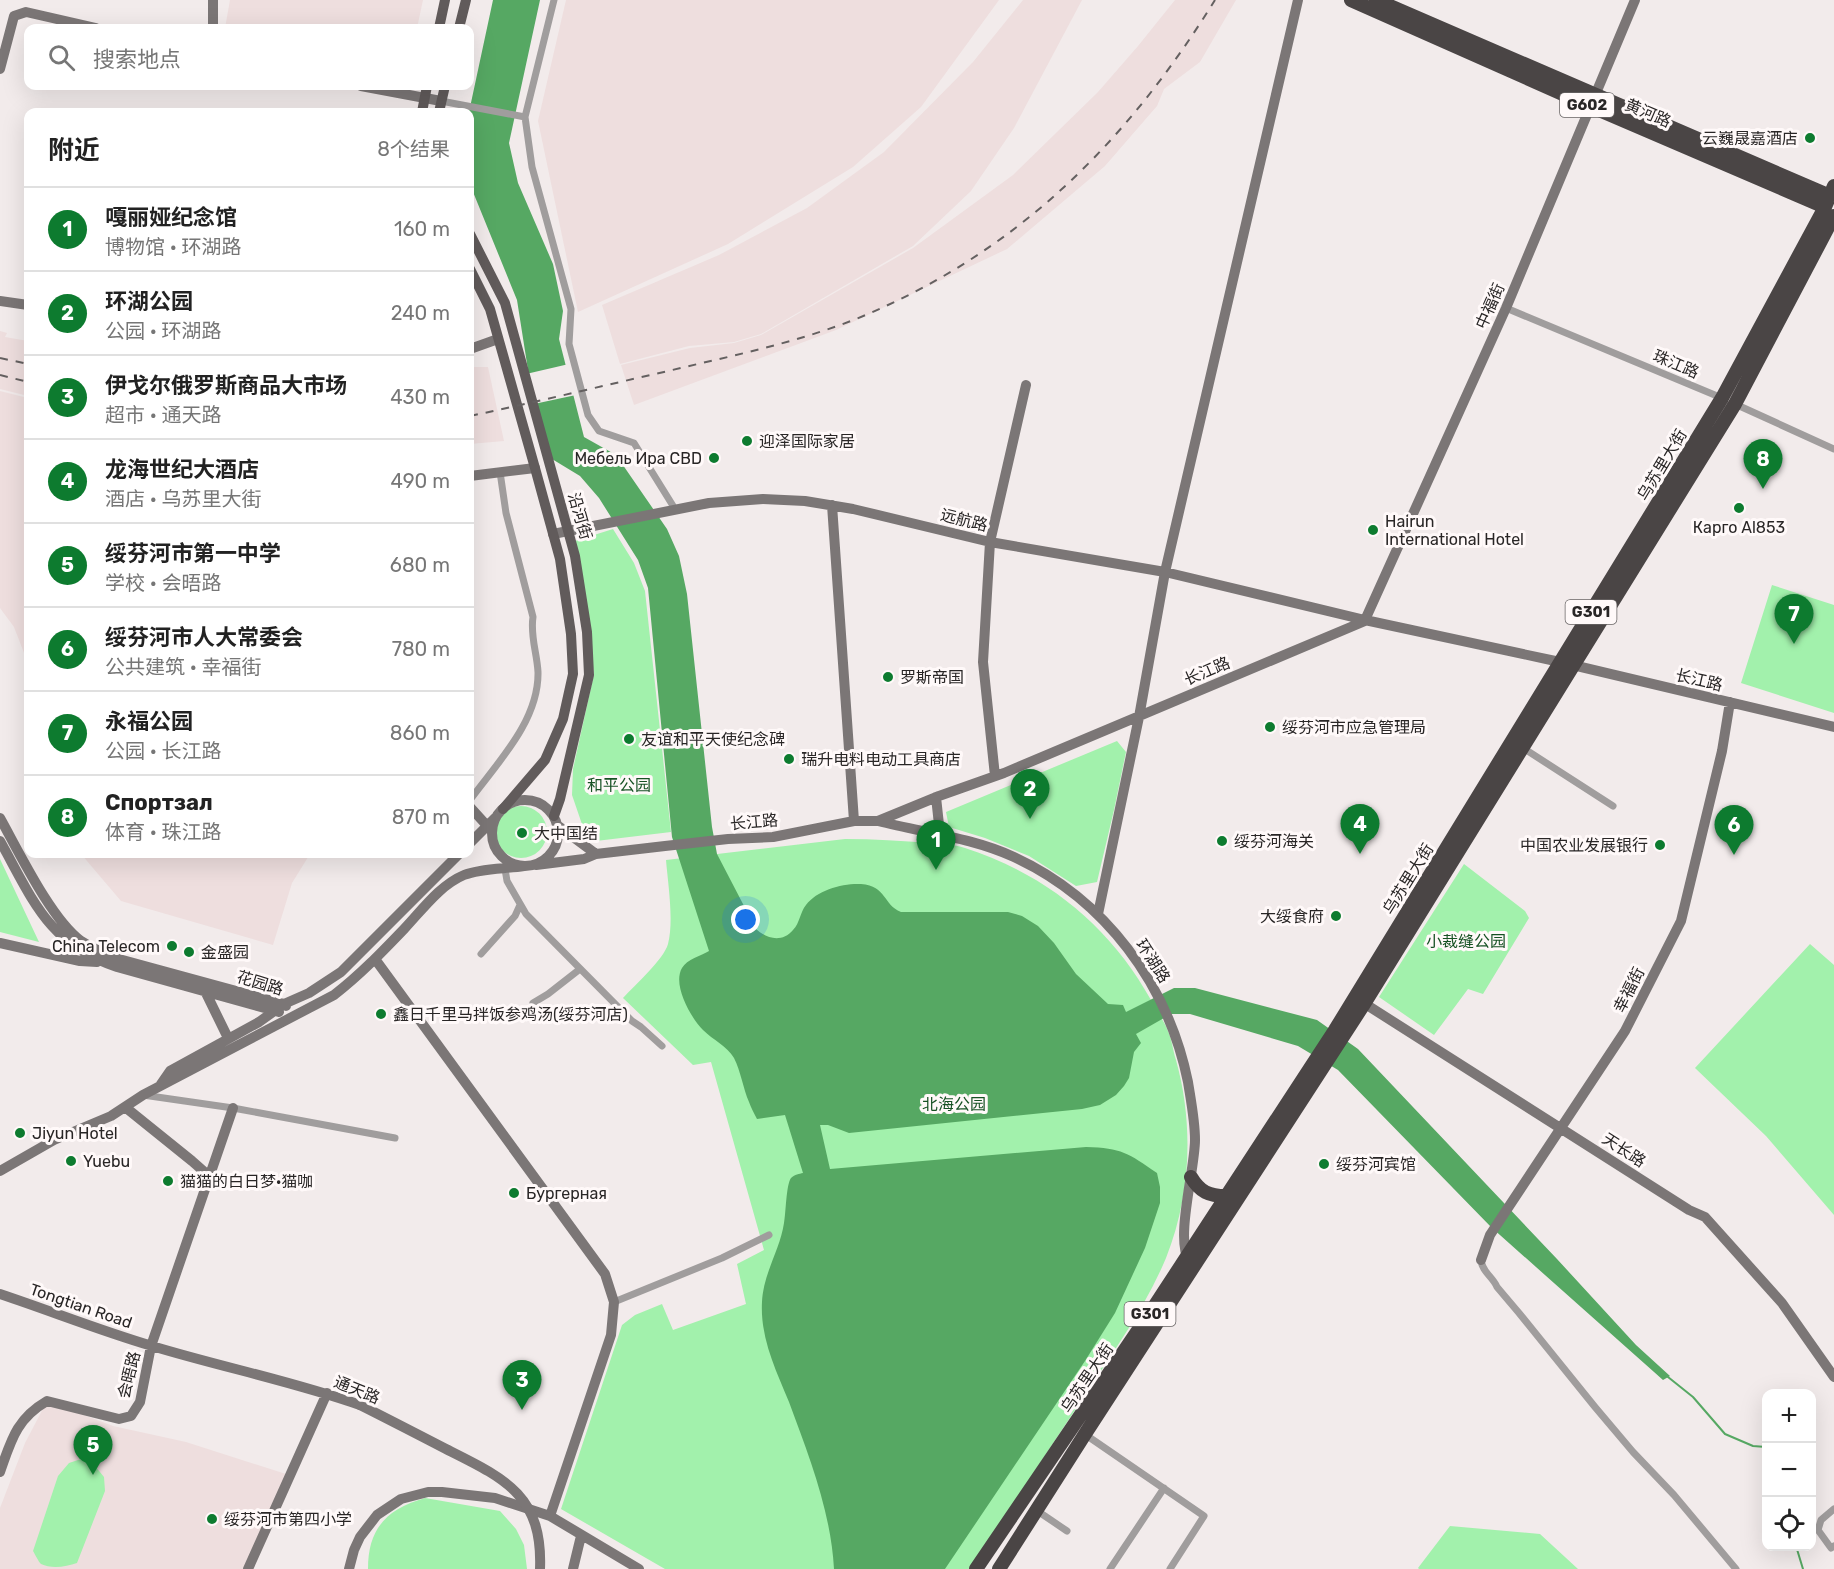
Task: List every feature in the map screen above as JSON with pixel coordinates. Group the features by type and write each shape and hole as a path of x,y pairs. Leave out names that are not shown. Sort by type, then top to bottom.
{"highway":[{"name":"黄河路","path":"1351,0 1832,202"},
{"name":"黄河路","path":"1376,0 1593,100"},
{"name":"乌苏里大街","path":"986,1566 1079,1430 1152,1311 1190,1262 1523,748 1567,664 1722,398 1832,202"},
{"name":"乌苏里大街","path":"1360,1000 1567,664 1735,404 1832,202"},
{"name":"乌苏里大街","path":"1190,1262 1226,1196 1323,1058"},
{"path":"1191,1178 1202,1191 1215,1196 1226,1196"},
{"name":"乌苏里大街","path":"986,1566 1036,1510 1079,1430"}],"main road":[{"path":"440,24 445,0"},
{"path":"460,24 466,0"},
{"path":"423,108 426,90"},
{"path":"440,107 444,90"},
{"name":"沿河街","path":"474,242 505,303 575,556 587,632 589,675 556,821"},
{"name":"沿河街","path":"474,277 490,309 560,559 571,634 573,674 563,718 545,760 503,809"}],"street":[{"path":"213,0 213,24"},
{"path":"554,0 525,117 532,167 571,309 569,344 588,415 599,431 634,443 675,509"},
{"path":"1098,914 1139,717 1165,572 1298,0"},
{"name":"中福街","path":"1365,620 1506,308 1635,0"},
{"path":"0,69 14,16 26,12 78,24"},
{"path":"382,90 424,98 440,107 461,105 525,117"},
{"path":"0,300 24,303"},
{"name":"珠江路","path":"1506,308 1722,398 1834,449"},
{"path":"474,349 498,339"},
{"path":"995,776 983,662 990,542 1026,385"},
{"path":"474,475 535,468"},
{"path":"474,795 524,728 535,698 538,673 531,629 533,617 506,513 500,472"},
{"name":"远航路","path":"553,534 709,503 763,499 805,501 832,505 990,542 1165,572 1365,620"},
{"path":"832,505 854,821"},
{"name":"长江路","path":"536,865 584,860 596,855 728,839 773,837 854,821 878,821 1139,717 1365,620 1567,664 1834,727"},
{"name":"幸福街","path":"1481,1260 1491,1235 1625,1032 1681,921 1722,751 1730,702"},
{"path":"1523,748 1612,806"},
{"path":"936,797 939,834"},
{"path":"474,840 488,828 503,809 514,802 527,800 545,807 556,821 596,855"},
{"path":"474,812 488,828 501,855 511,863 524,866"},
{"name":"花园路","path":"0,818 60,920 80,940 119,959 284,1004 293,1016"},
{"path":"0,1171 54,1140 111,1116 143,1095 334,995 356,978 449,884 464,875 536,865 546,859 553,851 558,836 556,821"},
{"name":"环湖路","path":"878,821 977,843 1015,858 1069,891 1098,914 1122,940 1154,987 1171,1024 1192,1103 1195,1141 1183,1236 1190,1262"},
{"name":"花园路","path":"0,842 46,921 68,942 104,963 293,1016"},
{"path":"160,1086 171,1071 259,1022 284,1004 309,993 340,972 455,858"},
{"path":"505,868 507,881 526,914 632,1021 662,1046"},
{"path":"481,954 515,916 520,905"},
{"path":"0,943 80,961 104,963"},
{"path":"375,959 605,1274 614,1302 611,1335 550,1516"},
{"path":"533,1003 580,969"},
{"path":"205,991 228,1038"},
{"name":"天长路","path":"1360,1000 1689,1210 1705,1217 1782,1303 1834,1377"},
{"path":"143,1095 233,1108 395,1138"},
{"path":"125,1107 209,1176"},
{"name":"会晤路","path":"0,1472 2,1457 26,1415 47,1401 119,1419 131,1416 140,1402 151,1346 233,1108"},
{"path":"614,1302 722,1258 769,1235"},
{"path":"1481,1260 1482,1267 1497,1287 1595,1407 1674,1495 1736,1569"},
{"name":"Tongtian Road","path":"0,1294 151,1346"},
{"name":"通天路","path":"151,1346 327,1393 360,1405 488,1470 510,1484 534,1518 540,1535 540,1569"},
{"path":"248,1569 327,1393"},
{"path":"1079,1430 1204,1516 1170,1569"},
{"path":"1110,1569 1164,1488"},
{"path":"349,1569 354,1550 368,1525 388,1506 414,1495 442,1492 495,1498 550,1516 639,1569"},
{"path":"1834,1509 1821,1520 1818,1530 1831,1548 1834,1546"},
{"path":"1036,1510 1067,1531"},
{"path":"573,1569 581,1536"}],"shaded area":[{"path":"230,0 423,0 418,24 226,24"},
{"name":"北海公园","path":"493,0 540,0 509,143 518,183 553,264 563,311 559,339 584,437 616,455 667,529 679,556 687,594 712,827 717,854 756,929 770,937 784,937 795,927 804,908 817,895 839,886 869,885 876,888 895,909 901,912 1008,912 1022,916 1038,926 1054,943 1076,974 1108,1004 1123,1005 1126,1012 1174,988 1195,988 1317,1020 1358,1049 1636,1345 1670,1376 1663,1380 1491,1227 1338,1070 1298,1046 1190,1014 1171,1014 1136,1034 1141,1043 1134,1052 1129,1078 1116,1095 1100,1105 1082,1109 849,1133 828,1125 820,1125 830,1169 1086,1147 1117,1150 1139,1161 1157,1173 1160,1187 1160,1203 1145,1248 1115,1313 945,1569 834,1569 824,1505 797,1422 770,1354 762,1315 763,1292 782,1233 789,1182 794,1176 803,1173 785,1115 757,1119 734,1058 728,1050 698,1025 688,1010 681,992 679,983 684,965 709,951 672,837 648,588 638,560 599,498 580,476 552,459 528,370 517,300 474,194 474,108 470,108"},
{"path":"566,0 999,0 921,107 853,167 728,244 578,312 538,121"},
{"path":"1023,0 1082,0 1014,128 971,191 913,246 761,334 734,342 689,346 620,364 602,305 719,255 807,208 884,152 973,62"},
{"path":"1175,0 1236,0 1200,62 1164,89 1157,106 1105,166 1007,249 836,330 634,405 621,365 690,348 734,343 761,335 913,248 1013,175 1098,92"},
{"path":"0,331 7,333 5,337 24,340 24,395 0,389"},
{"path":"474,367 488,367 504,441 474,444"},
{"path":"0,391 24,397 24,653 14,627 0,608"},
{"path":"84,858 308,858 292,883 273,945 121,901"},
{"path":"47,1401 113,1426 186,1442 286,1474 248,1569 0,1569 0,1508 25,1443"}],"green space":[{"name":"和平公园","path":"613,529 634,563 645,591 671,832 596,841 585,833 572,795 573,769 594,674 575,541"},
{"path":"1772,585 1834,605 1834,713 1741,683"},
{"path":"1117,741 1126,752 1097,882 1076,886 1029,856 985,838 949,827 946,812"},
{"path":"521,806 535,810 543,818 547,832 543,846 535,854 521,858 507,854 499,846 495,832 499,818 507,810"},
{"name":"北海公园","path":"845,839 952,845 995,859 1049,888 1095,926 1116,949 1135,973 1166,1027 1182,1085 1186,1110 1187,1160 1181,1210 1166,1258 1140,1310 971,1569 665,1569 561,1509 622,1325 635,1315 662,1304 673,1330 746,1304 737,1264 764,1250 711,1062 693,1065 623,998 655,964 668,944 671,914 666,860"},
{"path":"0,859 39,942 0,932"},
{"name":"小裁缝公园","path":"1464,864 1525,911 1529,918 1483,994 1468,989 1434,1035 1379,997"},
{"path":"1810,944 1834,965 1834,1215 1766,1136 1695,1068"},
{"path":"84,1458 104,1477 105,1491 77,1563 59,1567 45,1566 40,1563 33,1551 58,1476 69,1463"},
{"path":"425,1498 500,1511 516,1529 524,1545 527,1569 368,1569 372,1542 382,1522 400,1508"},
{"path":"1450,1526 1540,1534 1578,1569 1419,1569"}],"pier":[{"path":"569,364 576,395 534,404 526,374"}],"waterway":[{"path":"1668,1377 1693,1397 1725,1434 1753,1446 1762,1447"},
{"path":"1798,1551 1803,1569"}],"railway":[{"path":"474,415 786,342 833,328 913,293 967,262 1016,228 1061,190 1104,148 1143,102 1180,53 1215,0"},
{"path":"0,358 24,363"},
{"path":"0,375 24,381"}],"place":[{"name":"云巍晟嘉酒店","path":"1810,138"},
{"name":"迎泽国际家居","path":"747,441"},
{"name":"Мебель Ира CBD","path":"714,458"},
{"name":"Спортзал","path":"1763,489"},
{"name":"Карго Al853","path":"1739,508"},
{"name":"Hairun International Hotel","path":"1373,530"},
{"name":"永福公园","path":"1794,644"},
{"name":"罗斯帝国","path":"888,677"},
{"name":"绥芬河市应急管理局","path":"1270,727"},
{"name":"友谊和平天使纪念碑","path":"629,739"},
{"name":"瑞升电料电动工具商店","path":"789,759"},
{"name":"环湖公园","path":"1030,819"},
{"name":"大中国结","path":"522,833"},
{"name":"绥芬河海关","path":"1222,841"},
{"name":"中国农业发展银行","path":"1660,845"},
{"name":"龙海世纪大酒店","path":"1360,854"},
{"name":"绥芬河市人大常委会","path":"1734,855"},
{"name":"嘎丽娅纪念馆","path":"936,870"},
{"name":"大绥食府","path":"1336,916"},
{"name":"China Telecom","path":"172,946"},
{"name":"金盛园","path":"189,952"},
{"name":"鑫日千里马拌饭参鸡汤(绥芬河店)","path":"381,1014"},
{"name":"Jiyun Hotel","path":"20,1133"},
{"name":"Yuebu","path":"71,1161"},
{"name":"绥芬河宾馆","path":"1324,1164"},
{"name":"猫猫的白日梦·猫咖","path":"168,1181"},
{"name":"Бургерная","path":"514,1193"},
{"name":"伊戈尔俄罗斯商品大市场","path":"522,1410"},
{"name":"绥芬河市第一中学","path":"93,1475"},
{"name":"绥芬河市第四小学","path":"212,1519"}]}
